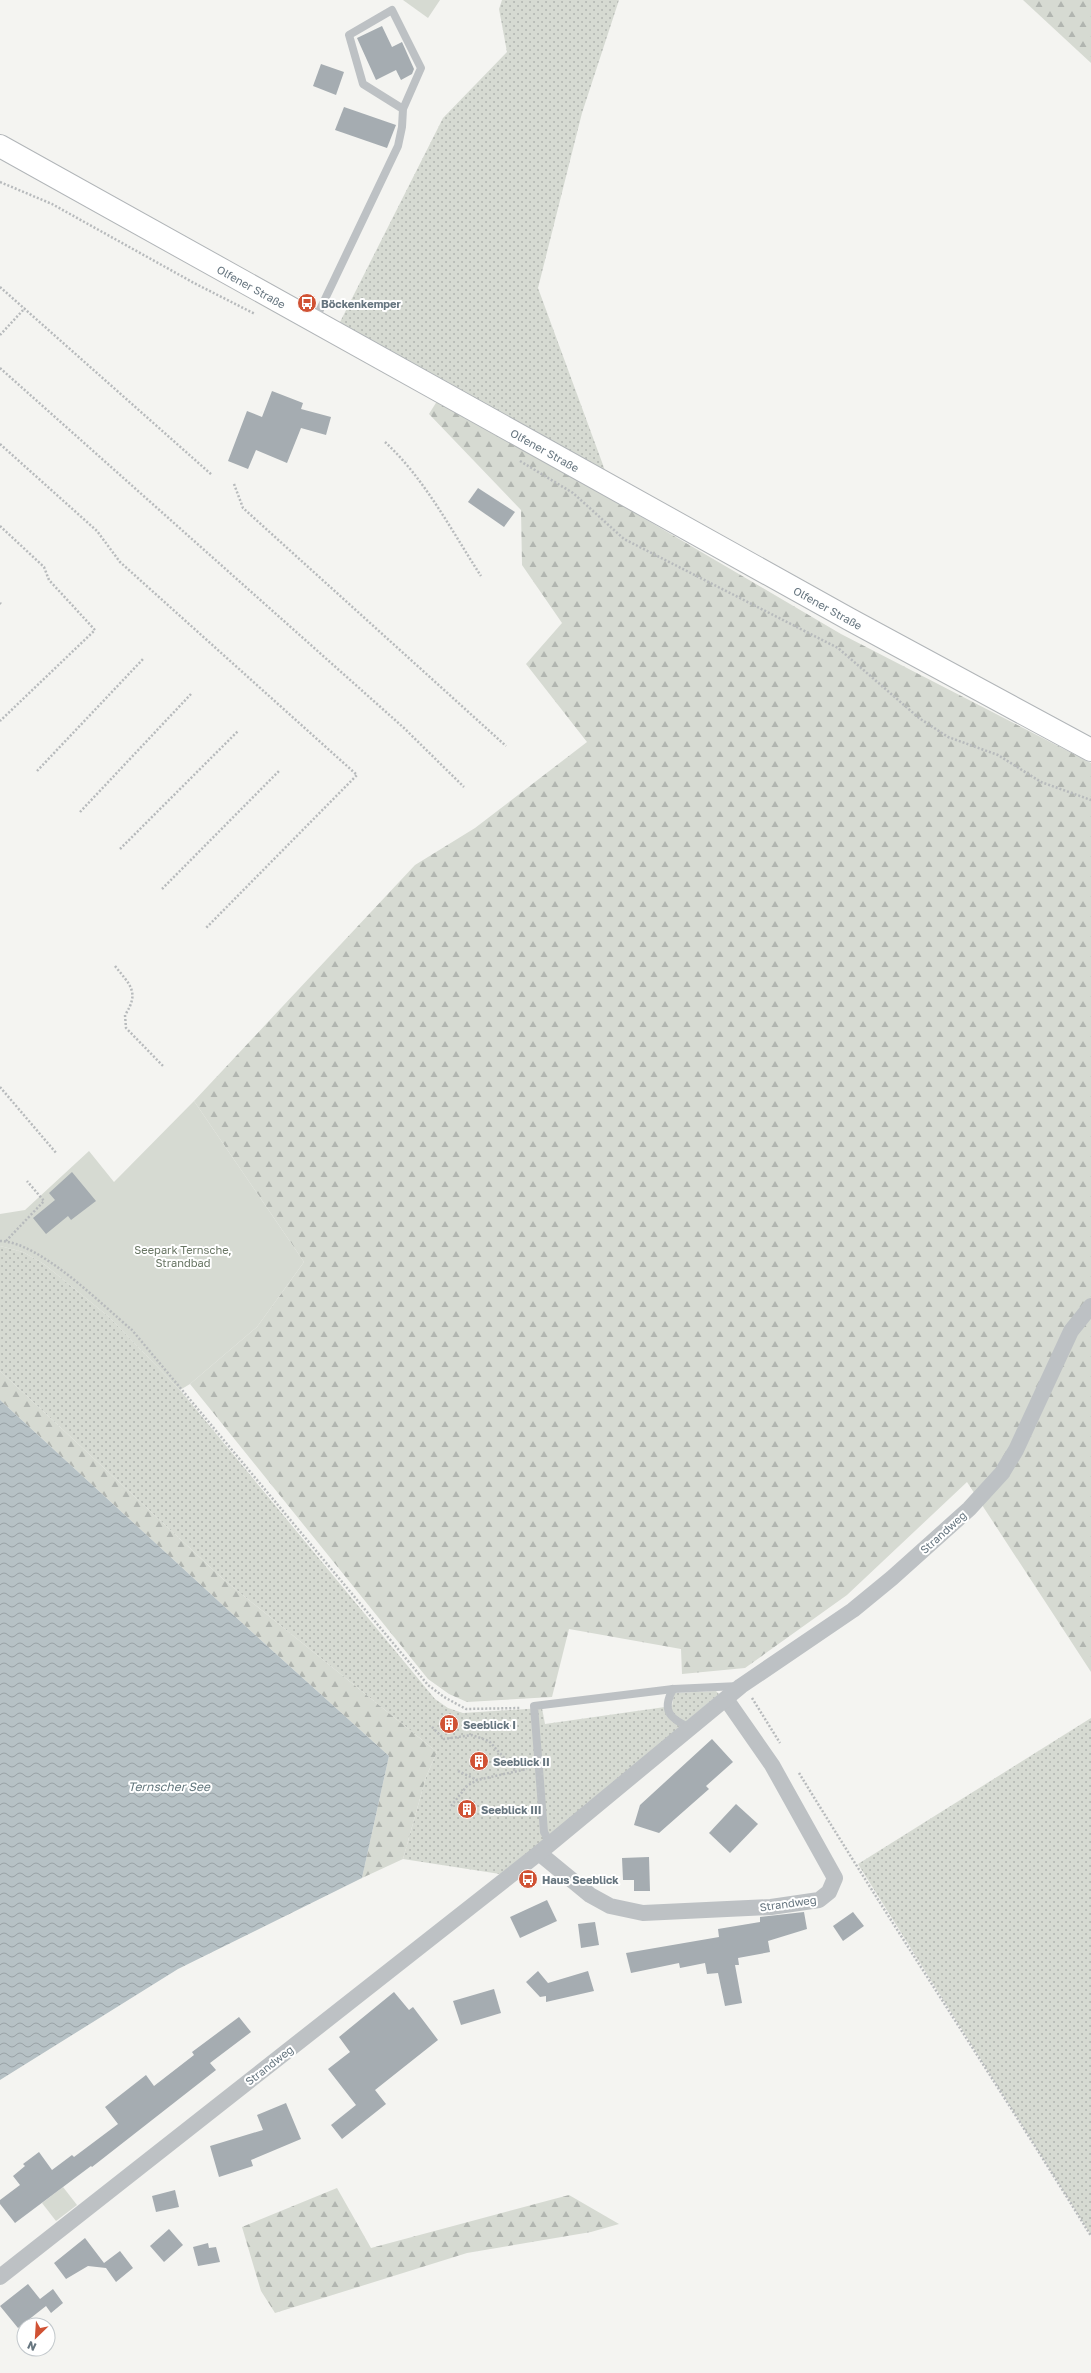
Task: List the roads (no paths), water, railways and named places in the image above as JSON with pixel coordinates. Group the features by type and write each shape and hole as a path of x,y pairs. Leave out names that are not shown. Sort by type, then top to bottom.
{"main road":[{"name":"Olfener Straße","path":"0,146 849,619 1091,750"}],"street":[{"name":"Strandweg","path":"0,2277 545,1848 741,1686 853,1610 892,1578 975,1503 1002,1473 1016,1450 1071,1331 1091,1306"},
{"name":"Strandweg","path":"545,1848 590,1895 610,1906 643,1913 771,1907 819,1900 829,1892 834,1878 772,1765 726,1699"}],"lane":[{"path":"314,321 398,146 402,127 403,109 421,68 392,10 349,35 363,84 403,109"},
{"path":"545,1848 534,1706 673,1689 741,1686"},
{"path":"673,1689 667,1700 669,1713 678,1722 692,1728"}],"water":[{"name":"Ternscher See","path":"0,1400 389,1756 362,1878 178,1969 0,2080"}],"place":[{"name":"Böckenkemper","path":"307,303"},
{"name":"Seeblick I","path":"449,1724"},
{"name":"Seeblick II","path":"479,1761"},
{"name":"Seeblick III","path":"467,1809"},
{"name":"Haus Seeblick","path":"528,1879"}],"park label":[{"name":"Seepark Ternsche, Strandbad","path":"183,1255"}]}
